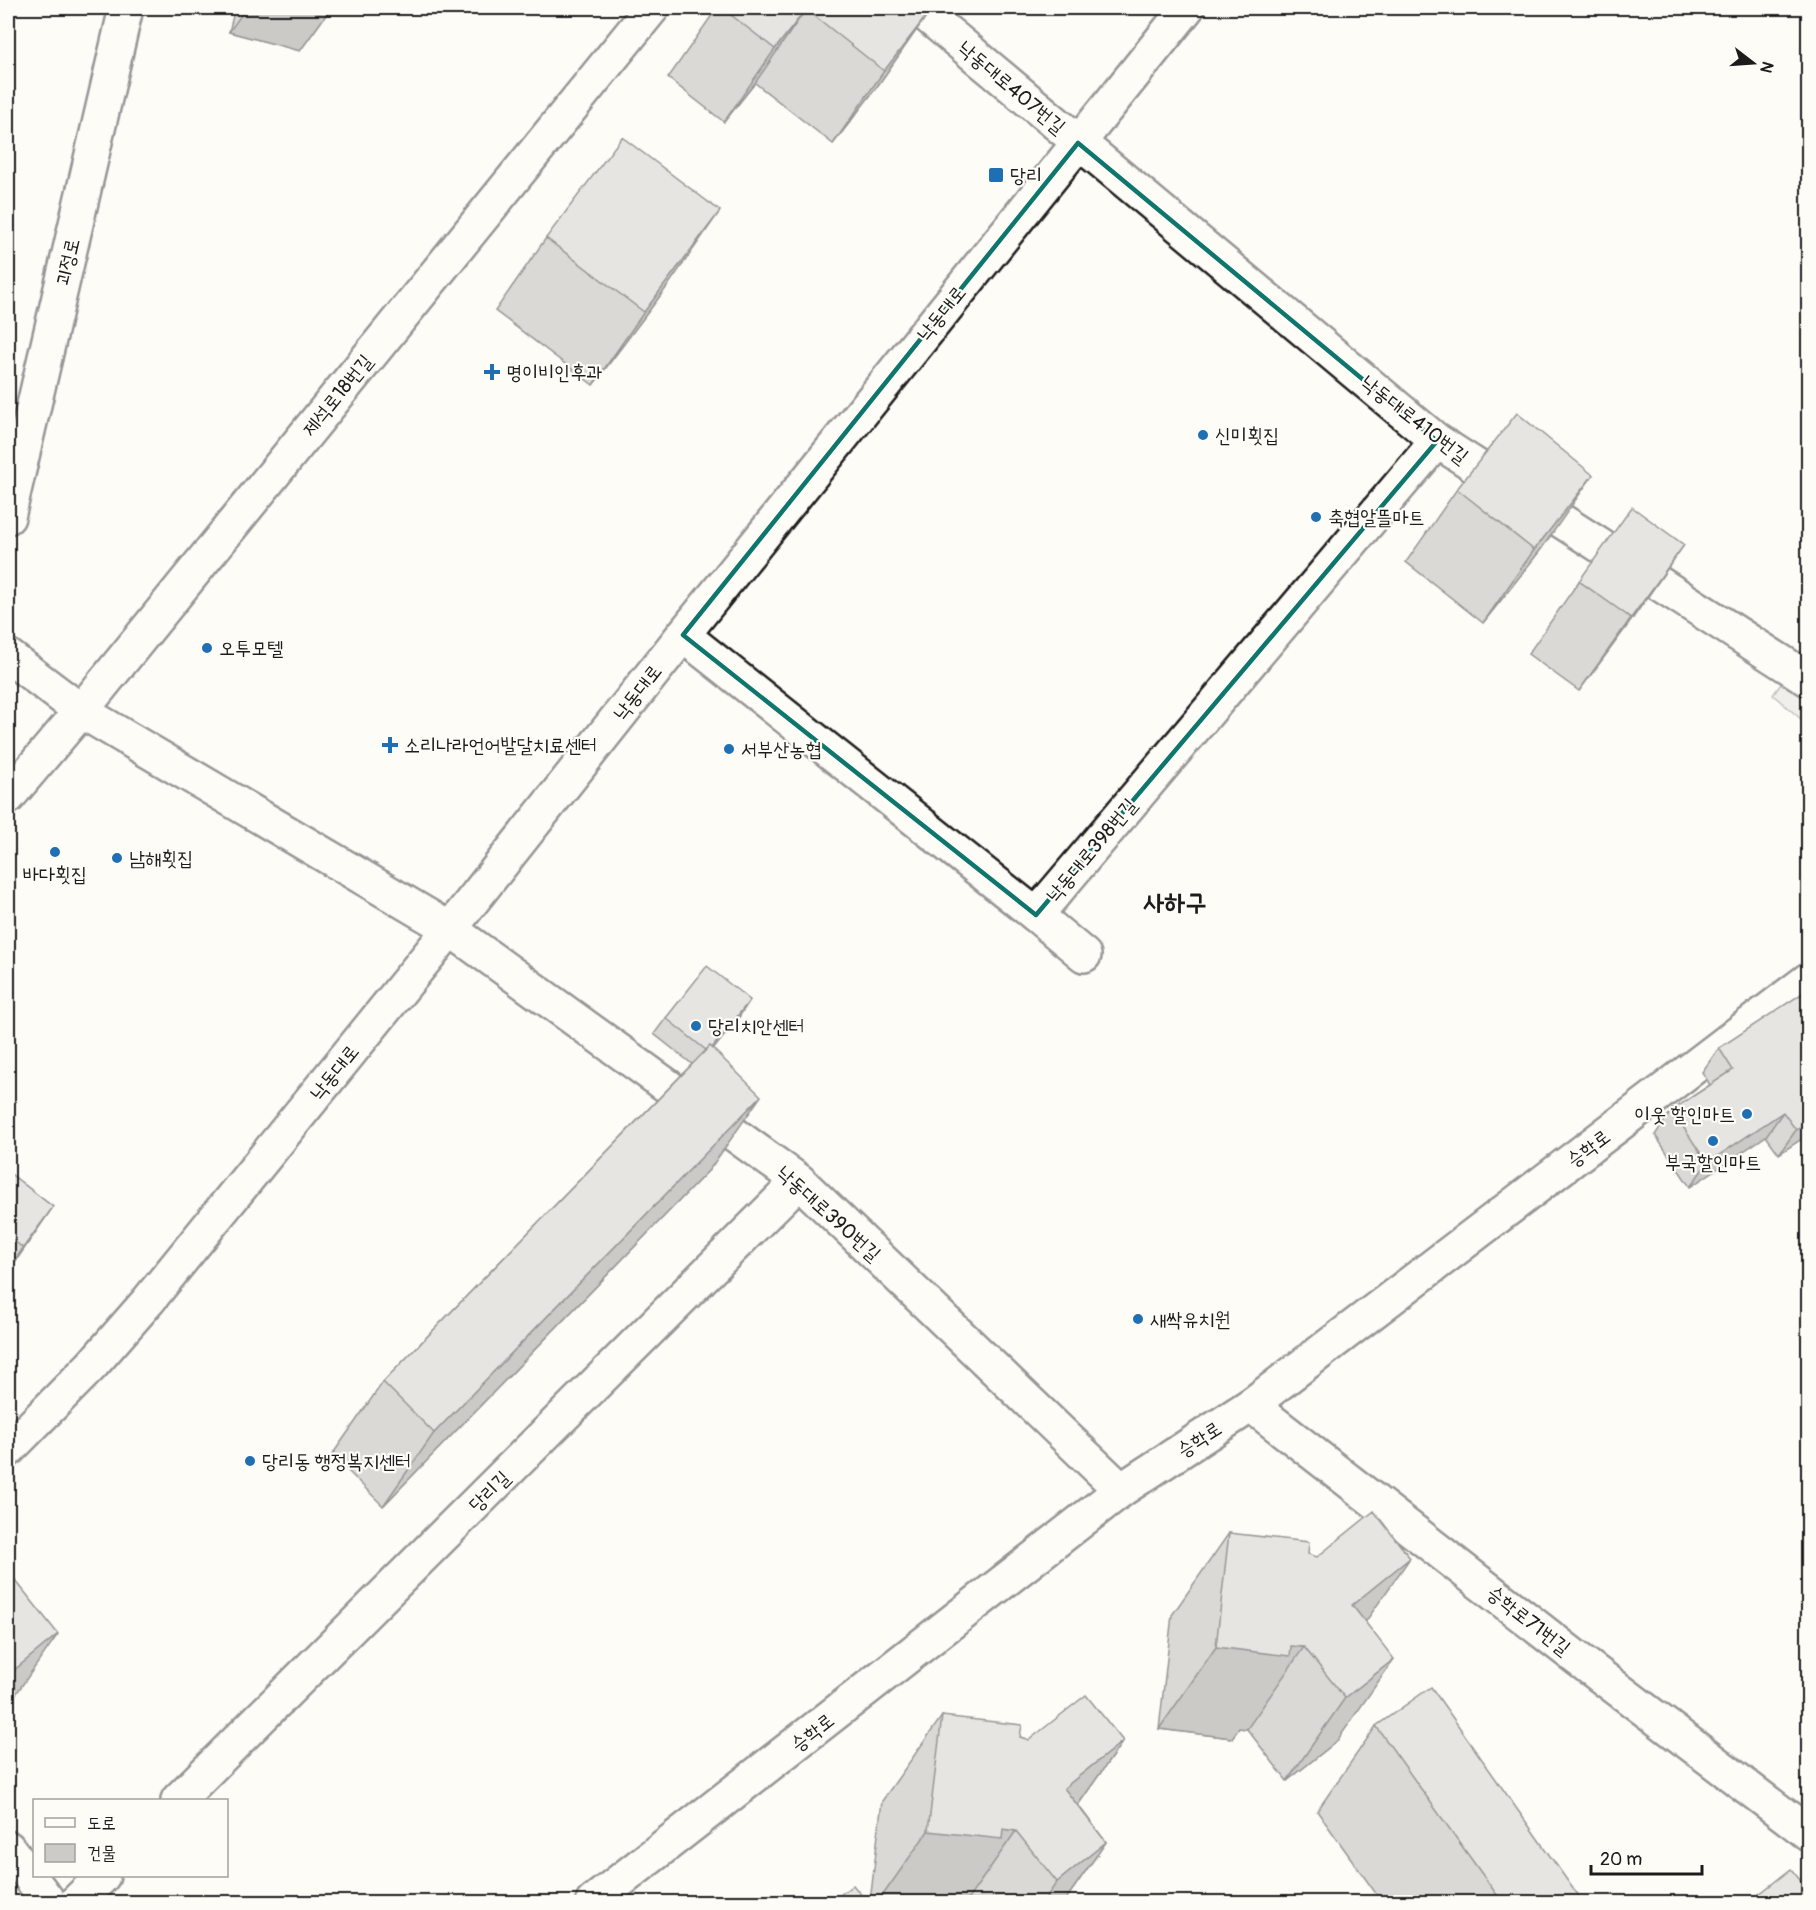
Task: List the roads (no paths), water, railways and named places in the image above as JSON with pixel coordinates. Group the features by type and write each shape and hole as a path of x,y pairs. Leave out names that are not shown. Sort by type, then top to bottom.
{"street":[{"name":"괴정로","path":"8,517 126,8"},
{"name":"제석로18번길","path":"8,797 81,711 652,8"},
{"name":"낙동대로407번길","path":"918,8 1078,143"},
{"name":"낙동대로","path":"8,1450 92,1365 148,1301 450,929 682,635 1187,8"},
{"name":"낙동대로410번길","path":"1078,143 1437,441 1809,679"},
{"name":"낙동대로398번길","path":"682,635 1036,915 1437,441"},
{"path":"8,656 81,711"},
{"name":"낙동대로390번길","path":"81,711 450,929 799,1181 1121,1490"},
{"path":"1036,915 1084,955"},
{"name":"승학로","path":"593,1902 1121,1490 1251,1405 1809,980"},
{"name":"당리길","path":"179,1799 799,1181"},
{"name":"승학로71번길","path":"1251,1405 1578,1659 1809,1833"},
{"path":"8,1848 49,1902"},
{"path":"76,1902 101,1877"}],"place":[{"name":"당리","path":"996,175"},
{"name":"명이비인후과","path":"492,372"},
{"name":"신미횟집","path":"1203,435"},
{"name":"축협알뜰마트","path":"1316,517"},
{"name":"오투모텔","path":"207,648"},
{"name":"소리나라언어발달치료센터","path":"390,745"},
{"name":"서부산농협","path":"729,749"},
{"name":"바다횟집","path":"55,852"},
{"name":"남해횟집","path":"117,858"},
{"name":"당리치안센터","path":"696,1026"},
{"name":"이웃 할인마트","path":"1747,1114"},
{"name":"부국할인마트","path":"1713,1141"},
{"name":"새싹유치원","path":"1138,1319"},
{"name":"당리동 행정복지센터","path":"250,1461"}],"district":[{"name":"사하구","path":"1175,902"}]}
